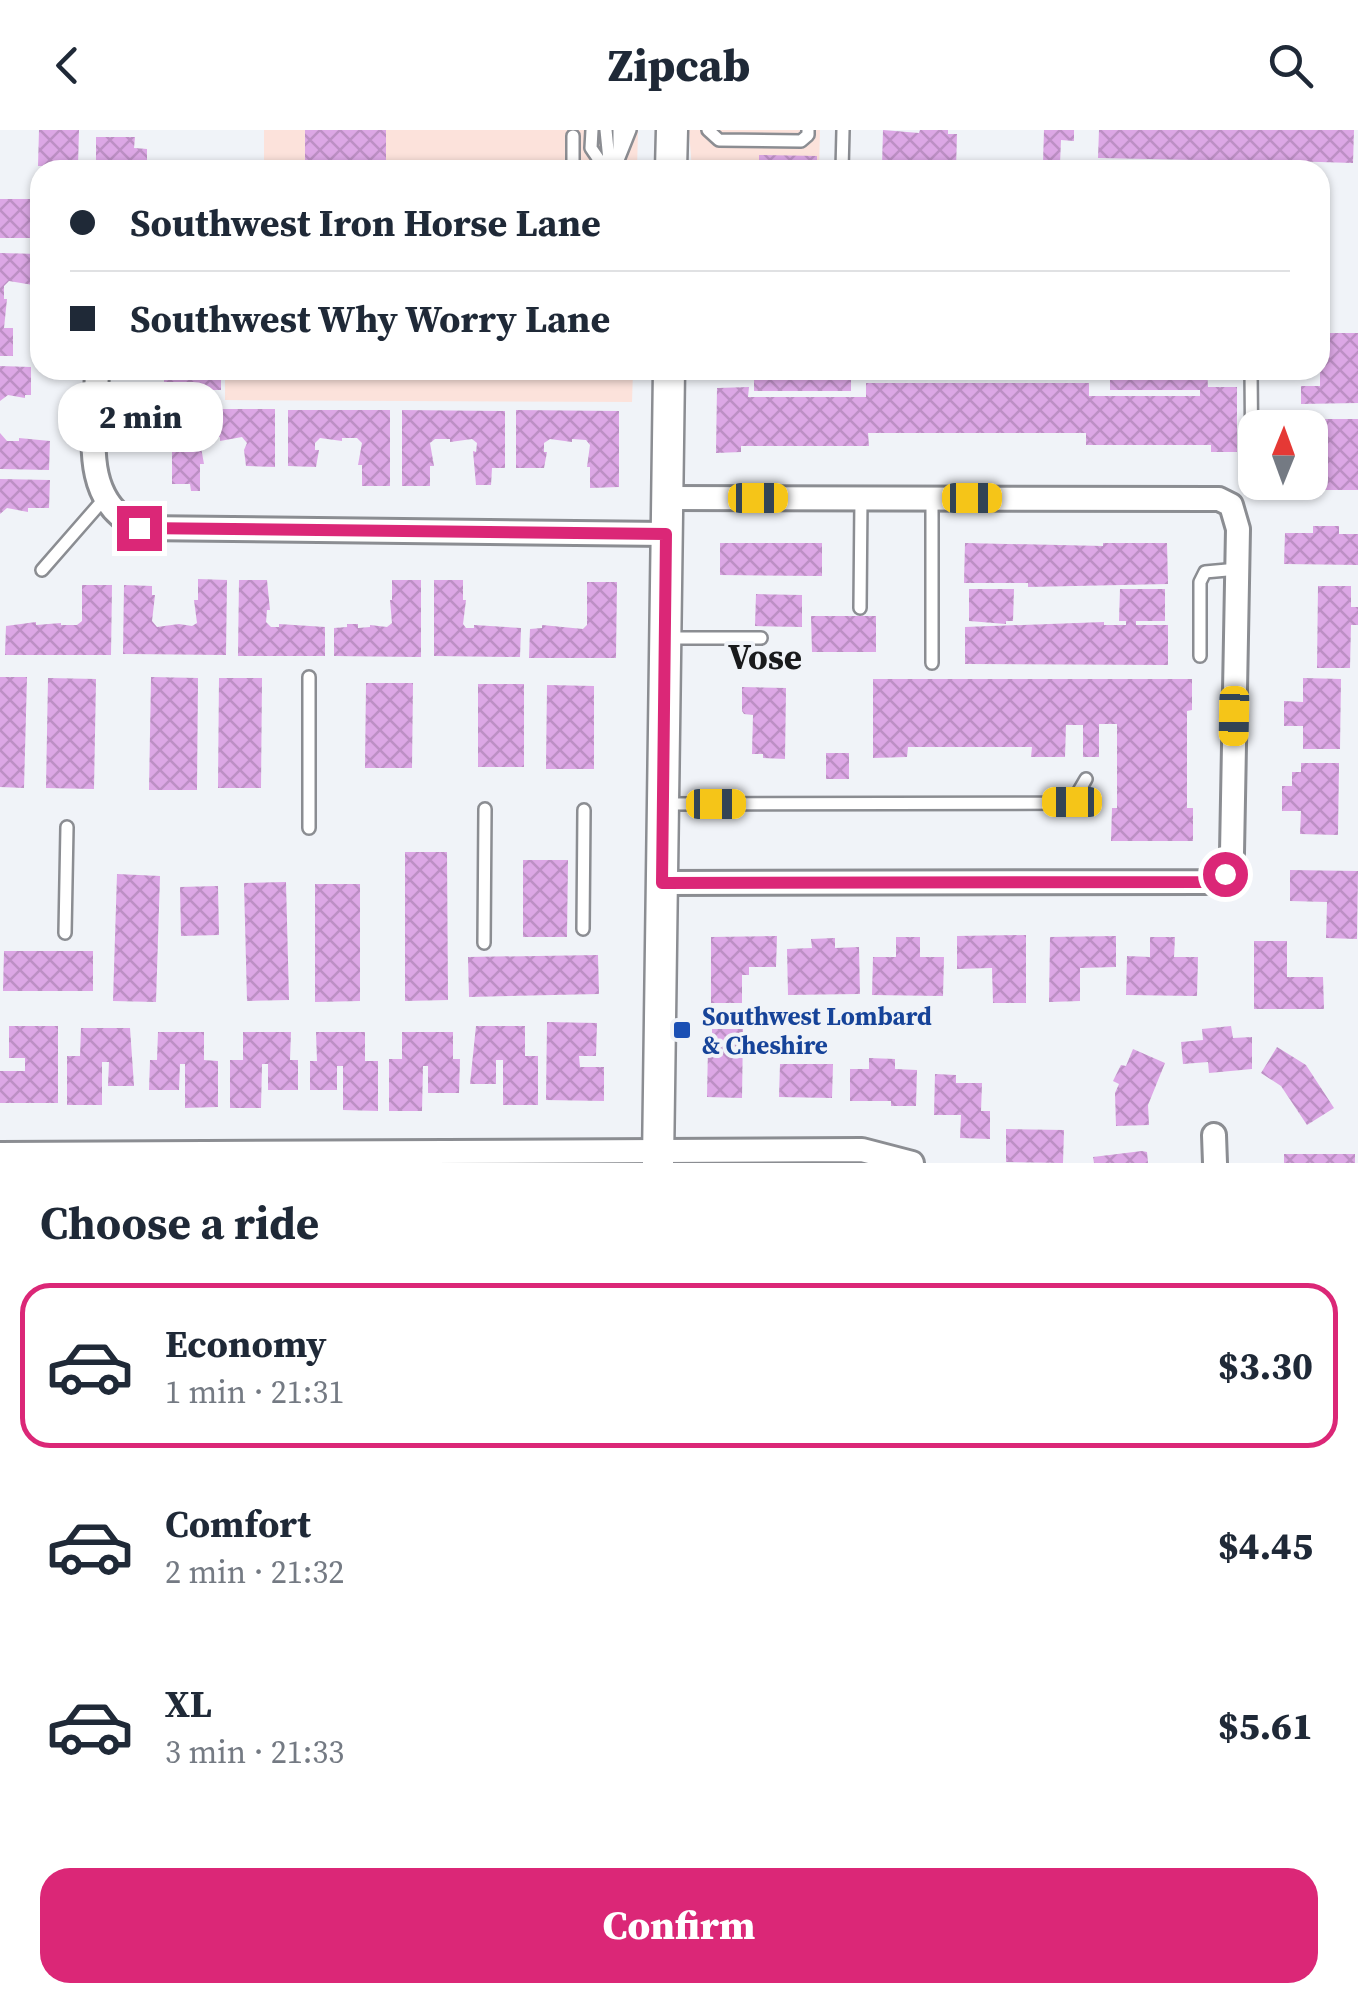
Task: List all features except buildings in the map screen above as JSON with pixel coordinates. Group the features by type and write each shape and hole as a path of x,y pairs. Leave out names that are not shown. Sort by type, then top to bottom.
{"street":[{"path":"671,160 672,130"},
{"path":"97,380 95,473 104,499 123,521 139,528 666,534"},
{"path":"658,1157 668,380"},
{"path":"662,883 1219,879 1230,867 1232,853 1238,569 1236,515 1231,505 1219,498 667,498"},
{"path":"1214,1135 1214,1163"},
{"path":"0,1154 658,1157 862,1150 912,1163"}],"lane":[{"path":"592,130 591,148 604,160"},
{"path":"606,130 611,160"},
{"path":"613,160 619,130"},
{"path":"615,160 630,130"},
{"path":"708,130 719,140 801,141 808,130"},
{"path":"842,160 843,130"},
{"path":"573,136 573,160"},
{"path":"1251,380 1251,410"},
{"path":"860,608 861,498"},
{"path":"932,498 932,664"},
{"path":"42,570 104,499"},
{"path":"1200,656 1200,582 1206,572 1238,569"},
{"path":"666,638 761,638"},
{"path":"308,828 309,676"},
{"path":"664,804 1072,802 1086,779"},
{"path":"484,809 484,943"},
{"path":"584,810 584,929"},
{"path":"65,933 67,827"}],"shaded area":[{"path":"264,130 638,130 637,160 264,160"},
{"path":"689,130 820,130 819,160 691,160"},
{"path":"225,380 633,380 632,402 225,400"}],"place":[{"name":"Southwest Lombard & Cheshire","path":"682,1030"}],"district":[{"name":"Vose","path":"765,657"}],"route":[{"path":"139,528 666,534 662,883 1204,882 1225,874"}]}
